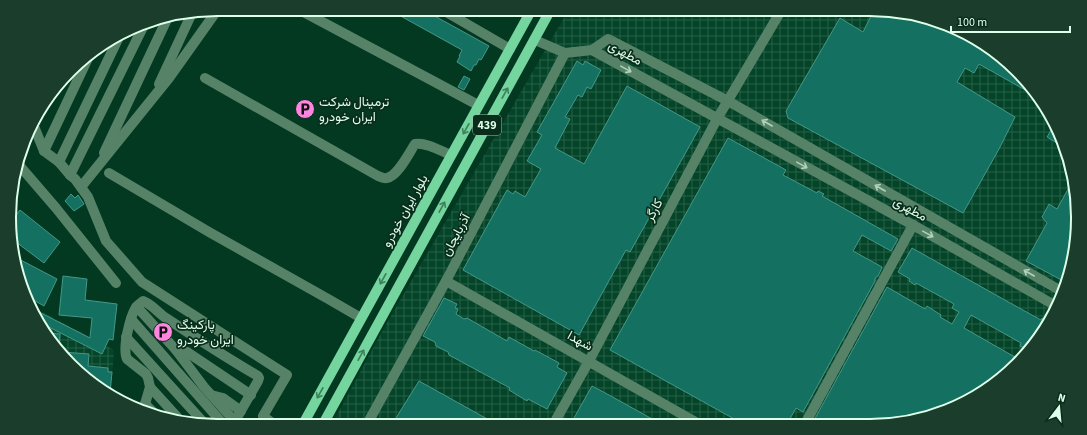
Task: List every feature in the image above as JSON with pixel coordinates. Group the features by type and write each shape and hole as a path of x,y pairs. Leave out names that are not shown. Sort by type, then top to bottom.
{"main road":[{"name":"بلوار ایران خودرو","path":"306,419 528,16"},
{"name":"439","path":"326,419 548,16"},
{"path":"409,232 423,241"},
{"path":"397,254 412,263"}],"street":[{"path":"81,187 169,78 213,16"},
{"path":"311,16 478,106"},
{"path":"452,16 510,49"},
{"name":"کارگر","path":"556,419 589,361 717,119 778,16"},
{"path":"153,98 190,18"},
{"path":"96,169 165,23"},
{"path":"70,175 141,31"},
{"name":"مطهری","path":"1052,304 592,50 608,39 728,101 1058,289"},
{"path":"535,40 565,53 592,50"},
{"path":"59,162 116,44"},
{"name":"آذربایجان","path":"370,419 446,281 565,53"},
{"path":"44,151 84,67"},
{"path":"205,78 385,179 392,177 399,170 415,144 420,143 430,146 451,155"},
{"path":"36,131 44,151 59,162 75,179 88,197 106,241 142,282 287,375 263,416 267,419"},
{"path":"22,169 56,208 116,283"},
{"path":"109,173 209,232 361,318"},
{"path":"808,419 913,226"},
{"name":"شهدا","path":"446,281 690,419"},
{"path":"146,406 150,387 148,378 146,374 127,359 125,355 126,337 131,319 137,307 142,302 146,302 161,315 226,358 258,376 258,381 238,419"},
{"path":"137,307 176,350 204,387 232,419"},
{"path":"131,319 219,419"},
{"path":"126,337 200,418"},
{"path":"176,350 187,352 251,395"},
{"path":"150,387 175,414"},
{"path":"211,395 223,398 241,411"}],"shaded area":[{"path":"565,16 883,16 922,23 947,31 970,43 992,58 1012,75 1029,95 1044,117 1056,140 1064,165 1071,204 1071,231 1064,270 1056,295 1044,318 1021,350 992,377 970,392 947,404 922,412 883,419 335,419 380,335"},
{"path":"39,310 114,350 111,388 75,360 50,329"}],"building":[{"path":"401,16 435,16 489,46 481,60 479,59 471,71 457,62 462,50"},
{"path":"871,16 883,16 909,20 947,31 970,43 992,58 1012,75 1025,90 979,64 974,73 965,68 957,82 1015,117 963,213 788,118 786,111 840,18 863,32"},
{"path":"577,61 583,65 585,61 601,70 591,89 587,87 582,97 578,95 565,117 570,119 555,148 584,164 627,86 700,127 630,252 626,250 579,335 463,270 507,190 513,194 515,191 525,197 541,169 527,161 542,135 537,132"},
{"path":"464,76 470,79 464,90 458,87"},
{"path":"1051,130 1057,143 1047,137"},
{"path":"728,138 786,170 783,175 817,193 818,191 824,194 822,196 898,239 891,251 862,235 853,251 882,267 881,270 875,278 875,281 803,412 796,408 790,419 734,419 610,350"},
{"path":"1069,188 1071,204 1071,231 1067,257 1061,280 1026,261 1047,223 1042,217 1049,204 1057,209"},
{"path":"71,194 75,198 78,195 84,204 74,211 65,201"},
{"path":"20,210 60,242 44,263 18,243 16,215"},
{"path":"912,248 1041,320 1042,318 1043,319 1023,348 1020,346 1021,343 971,315 964,328 1015,357 981,385 947,404 922,412 883,419 815,419 887,287 925,309 927,306 941,315 940,317 952,324 959,312 952,308 954,304 916,283 915,285 909,281 910,279 898,272"},
{"path":"21,260 57,279 44,306 34,300"},
{"path":"63,276 87,279 85,300 117,304 113,340 109,339 102,354 49,327 40,313 90,338 92,318 59,315"},
{"path":"444,298 457,304 455,308 458,309 456,314 464,319 467,318 507,341 509,337 559,363 557,367 567,373 547,409 528,399 527,401 509,390 510,388 449,355 448,352 436,346 435,342 423,336"},
{"path":"53,334 60,334 59,342"},
{"path":"68,352 89,354 88,366 108,368 108,372 112,372 110,388 85,369"},
{"path":"419,381 487,419 398,419 396,418"},
{"path":"592,386 652,419 573,419"}],"place":[{"name":"ترمینال شرکت ایران خودرو","path":"305,109"},
{"name":"پارکینگ ایران خودرو","path":"163,332"}]}
